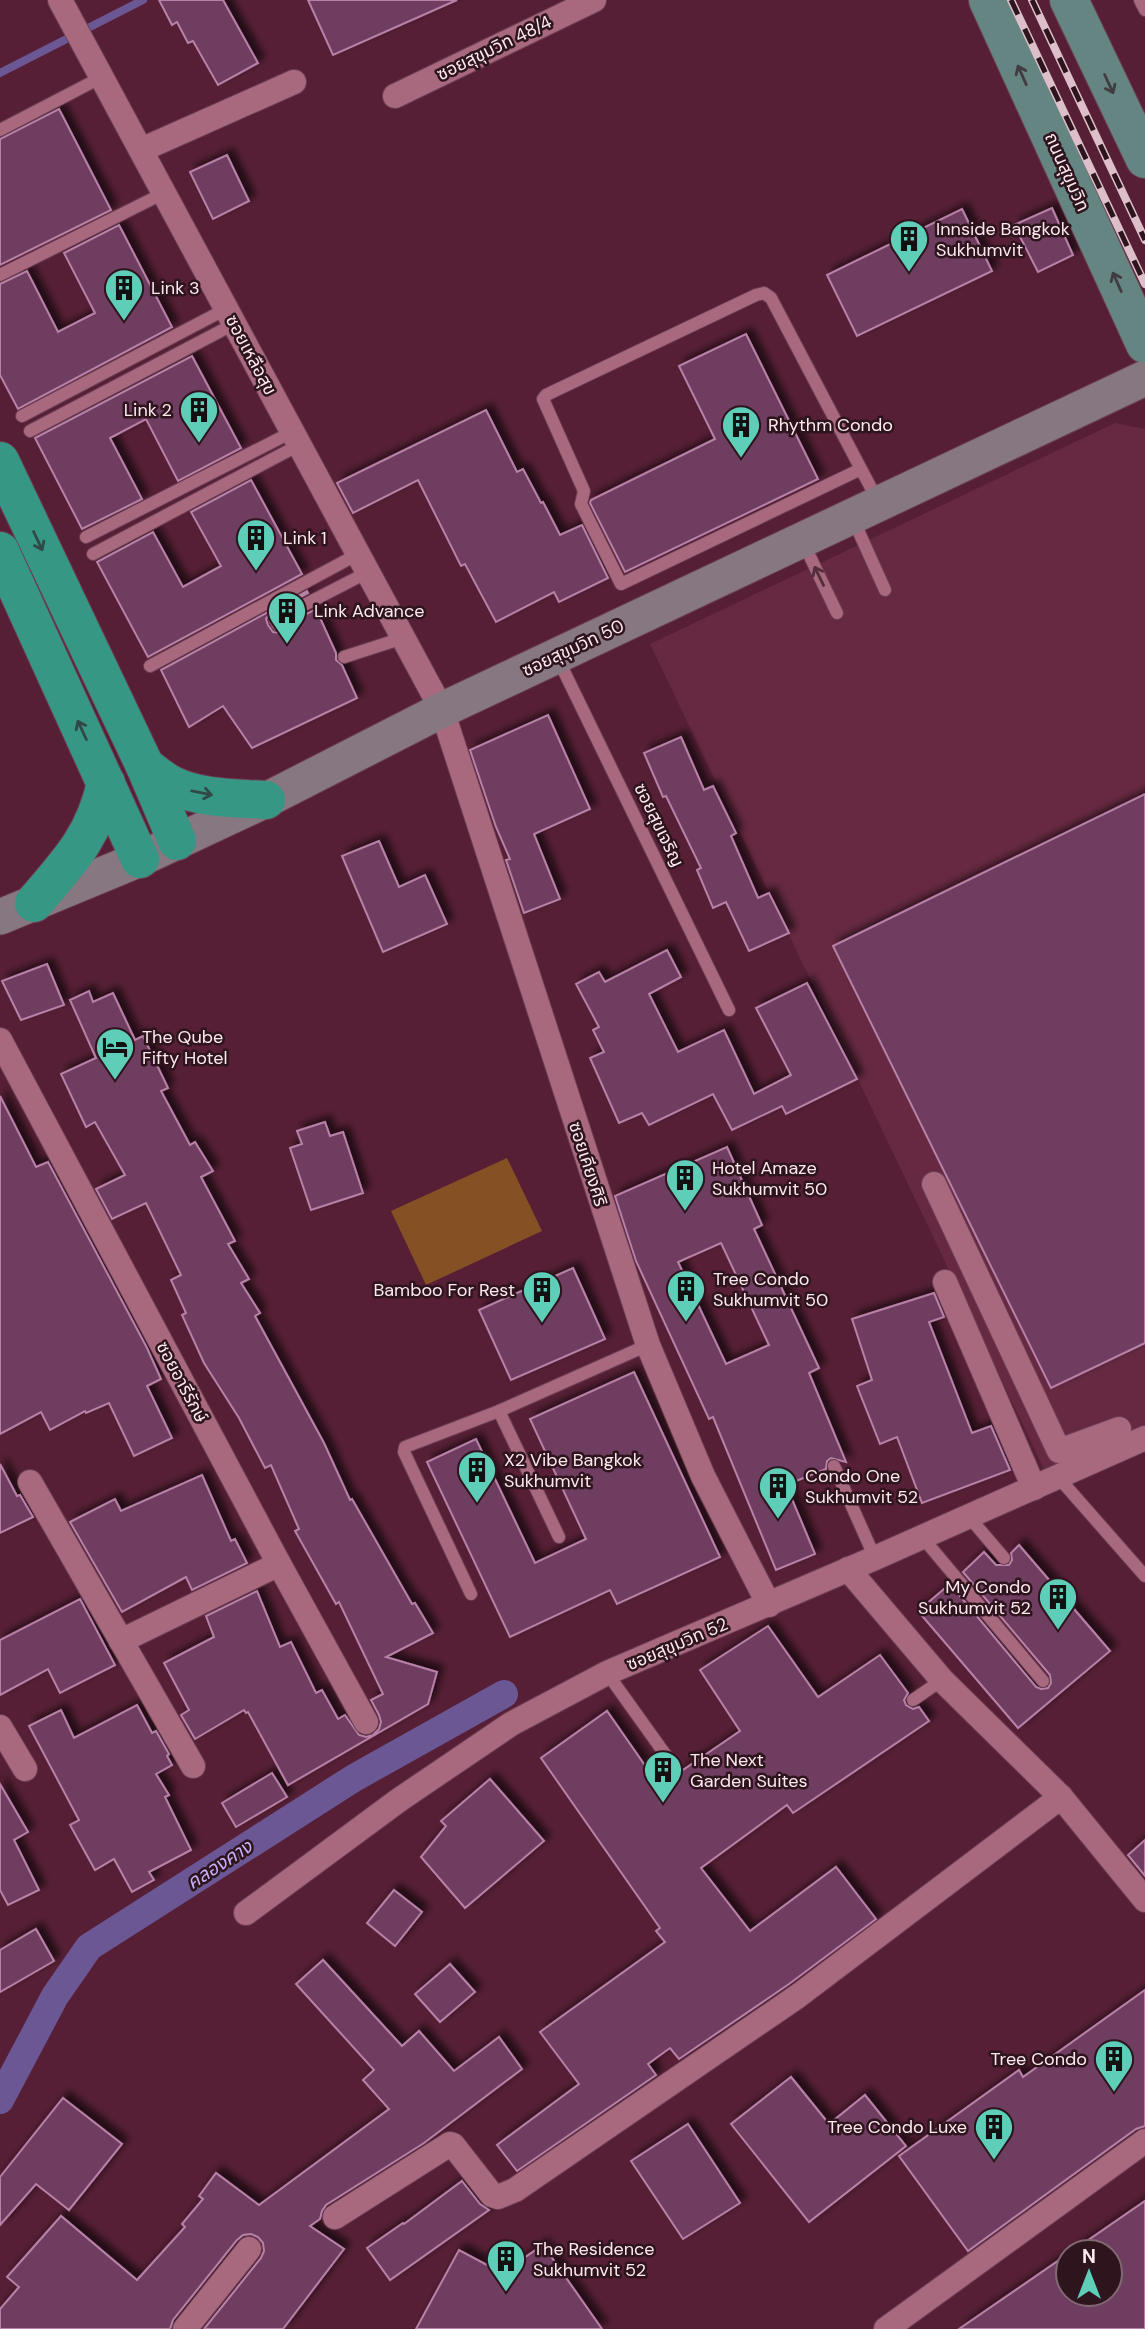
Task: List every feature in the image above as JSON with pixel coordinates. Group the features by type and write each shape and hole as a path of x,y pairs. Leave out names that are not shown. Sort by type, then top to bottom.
{"highway":[{"path":"0,461 145,765 177,841"},
{"path":"0,551 103,795 129,864"},
{"path":"145,765 171,785 188,791 229,798 266,800"},
{"path":"17,910 74,875 80,848 103,795"}],"main road":[{"name":"ถนนสุขุมวิท","path":"988,0 1145,344"},
{"path":"1069,0 1145,159"}],"street":[{"name":"ซอยสุขุมวิท 48/4","path":"395,96 594,0"},
{"name":"ซอยเหลือสุข","path":"61,1 442,710"},
{"path":"141,150 294,82"},
{"name":"ซอยสุขุมวิท 50","path":"74,875 129,864 266,800 442,710 1145,377"},
{"name":"ซอยเคียงศิริ","path":"442,710 648,1345 703,1476 769,1605"},
{"name":"ซอยอารีรักษ์","path":"0,1040 366,1722"},
{"path":"934,1184 1059,1451 1119,1429"},
{"path":"945,1282 1034,1488"},
{"name":"ซอยสุขุมวิท 52","path":"246,1913 448,1765 511,1724 607,1673 769,1605 1145,1438"},
{"path":"30,1482 193,1766"},
{"path":"121,1641 279,1564"},
{"path":"848,1569 942,1680 1061,1797 1145,1900"},
{"path":"0,1727 25,1769"},
{"path":"335,2217 450,2144 453,2144 492,2195 505,2196 798,1996 1061,1797"},
{"path":"886,2329 1145,2141"},
{"path":"185,2329 249,2249"}],"lane":[{"path":"1140,0 1145,10"},
{"path":"0,130 97,67"},
{"path":"0,275 164,193"},
{"path":"861,469 621,584 581,504 584,491 543,399 546,395 764,293 771,298 861,469 865,509 885,590"},
{"path":"22,416 230,316"},
{"path":"30,431 230,316"},
{"path":"86,537 296,438"},
{"path":"93,554 296,438"},
{"path":"802,540 837,612"},
{"path":"278,625 275,620 363,563"},
{"path":"150,666 363,563"},
{"path":"344,657 403,638"},
{"name":"ซอยสุขเจริญ","path":"557,656 729,1010"},
{"path":"471,1594 404,1452 406,1446 499,1411 648,1345"},
{"path":"499,1411 559,1537"},
{"path":"834,1466 875,1558"},
{"path":"1058,1477 1145,1576"},
{"path":"969,1517 1004,1558"},
{"path":"922,1537 1042,1681"},
{"path":"607,1673 675,1768"},
{"path":"913,1700 942,1680"}],"shaded area":[{"path":"1115,423 1145,429 1145,1426 1044,1469 650,644"},
{"path":"507,1158 542,1231 426,1285 391,1211"}],"building":[{"path":"159,0 223,0 258,63 218,85 193,41 188,43 177,22 172,25"},
{"path":"308,0 457,0 333,55"},
{"path":"59,109 111,210 0,265 0,139"},
{"path":"227,155 249,201 213,219 190,172"},
{"path":"1052,208 1073,255 1038,272 1014,225"},
{"name":"Innside Bangkok Sukhumvit","path":"962,209 992,271 857,336 827,275"},
{"name":"Link 3","path":"119,225 172,327 18,409 0,375 0,284 27,271 58,332 95,313 64,253"},
{"name":"Rhythm Condo","path":"746,334 818,479 625,572 590,503 591,500 715,439 679,366"},
{"name":"Link 2","path":"192,356 241,448 178,481 146,419 110,438 142,499 82,529 35,438"},
{"path":"486,410 517,472 523,469 560,535 582,525 608,578 559,602 554,592 496,622 465,564 461,566 418,480 353,513 337,483"},
{"name":"Link 1","path":"251,480 302,574 148,657 97,562 153,532 183,587 221,566 191,512"},
{"name":"Link Advance","path":"307,591 308,593 270,613 266,619 268,625 273,632 282,633 287,624 316,609 336,653 336,660 342,665 357,698 252,748 223,706 189,727 161,670"},
{"path":"548,715 590,809 534,834 560,899 524,913 506,860 510,859 496,827 470,750"},
{"path":"681,737 704,790 713,786 736,833 731,836 758,898 769,893 789,933 749,951 726,902 713,908 697,870 701,868 666,796 663,797 644,753"},
{"path":"1145,794 1145,1343 1051,1388 833,946"},
{"path":"379,841 399,887 425,875 447,924 383,952 342,856"},
{"path":"667,950 681,977 649,994 678,1052 724,1030 754,1094 791,1075 756,1008 807,983 857,1079 786,1114 782,1106 732,1130 713,1094 649,1125 642,1113 619,1123 590,1058 604,1052 593,1030 599,1027 576,984 599,972 605,982"},
{"path":"47,964 64,1005 21,1020 2,981"},
{"path":"89,991 93,1002 113,993 135,1040 143,1036 168,1088 161,1091 190,1145 195,1142 213,1171 201,1177 235,1241 228,1244 249,1279 241,1283 260,1313 255,1316 324,1443 350,1500 352,1499 412,1604 415,1603 433,1633 386,1657 437,1672 428,1704 288,1785 248,1712 244,1710 195,1739 181,1715 189,1710 164,1663 214,1637 206,1616 257,1591 280,1647 291,1642 316,1693 322,1690 338,1719 345,1715 359,1735 373,1735 379,1729 381,1722 371,1700 383,1694 339,1602 336,1604 295,1531 299,1529 271,1465 265,1468 239,1418 204,1363 182,1315 186,1313 171,1280 181,1275 146,1203 112,1219 96,1189 125,1175 95,1122 86,1127 61,1074 96,1058 70,1000"},
{"path":"0,1096 36,1167 48,1162 161,1379 147,1386 172,1438 134,1456 109,1403 86,1413 85,1411 50,1430 41,1412 0,1434"},
{"path":"325,1122 330,1136 343,1132 363,1193 311,1210 290,1148 302,1144 297,1131"},
{"path":"727,1147 762,1225 754,1229 819,1368 809,1373 846,1462 831,1458 827,1461 826,1469 786,1485 815,1554 776,1570 713,1417 709,1419 636,1261 615,1196","holes":["721,1243 769,1345 726,1364 678,1262"]},
{"name":"Bamboo For Rest","path":"573,1268 605,1339 511,1380 479,1310"},
{"path":"934,1293 944,1317 929,1322 972,1433 991,1426 1010,1470 922,1503 897,1437 880,1444 857,1386 872,1380 852,1319"},
{"path":"634,1372 720,1557 617,1604 610,1590 510,1637 427,1462 476,1439 535,1563 586,1539 530,1419"},
{"path":"0,1464 17,1496 20,1495 33,1517 0,1533"},
{"path":"202,1475 231,1541 235,1539 247,1563 192,1590 186,1577 122,1612 70,1522 115,1499 121,1511"},
{"name":"My Condo Sukhumvit 52","path":"1019,1545 1110,1651 1018,1728 918,1611 950,1584 1036,1687 1048,1688 1051,1683 1050,1675 963,1572 984,1552 996,1565 1009,1565 1012,1560 1011,1553"},
{"path":"80,1599 115,1665 60,1693 48,1669 0,1695 0,1640"},
{"path":"768,1626 818,1697 880,1655 908,1693 904,1700 906,1705 913,1709 919,1707 929,1721 793,1813 787,1805 701,1868 750,1931 836,1867 876,1919 789,1984 679,2059 670,2048 648,2064 656,2075 517,2171 497,2145 579,2084 540,2032 665,1942 656,1931 660,1928 541,1758 607,1711 660,1787 740,1731 700,1670"},
{"path":"137,1705 152,1733 156,1731 169,1754 167,1756 172,1765 156,1774 169,1795 165,1797 191,1850 149,1872 154,1880 132,1892 114,1859 95,1870 70,1825 79,1820 29,1726 61,1710 74,1738"},
{"path":"272,1773 287,1797 236,1827 222,1803"},
{"path":"490,1779 544,1841 465,1908 421,1857 446,1826 441,1821"},
{"path":"0,1784 28,1832 14,1840 39,1890 8,1905 0,1890"},
{"path":"1145,1840 1145,1876 1128,1855"},
{"path":"394,1890 422,1912 395,1946 367,1923"},
{"path":"36,1929 54,1961 0,1992 0,1950"},
{"path":"323,1960 402,2046 419,2031 454,2071 499,2037 522,2069 424,2143 326,2205 320,2219 310,2226 344,2249 283,2329 204,2329 261,2258 263,2243 251,2234 243,2235 237,2240 173,2320 170,2329 0,2329 0,2309 19,2287 7,2277 61,2216 137,2280 185,2227 182,2224 203,2199 199,2196 216,2173 259,2205 389,2109 363,2080 374,2070 296,1984"},
{"path":"450,1964 475,1992 440,2022 415,1994"},
{"path":"1145,1990 1145,2126 1136,2129 968,2251 899,2156 1019,2070 1023,2077"},
{"path":"791,2077 829,2124 865,2095 906,2146 809,2222 731,2124"},
{"path":"63,2098 122,2144 69,2210 36,2184 0,2225 0,2177"},
{"path":"688,2124 740,2203 683,2239 631,2161"},
{"path":"462,2181 480,2204 489,2210 390,2280 367,2248"},
{"path":"1145,2201 1145,2329 959,2329 1054,2264 1054,2308 1124,2308 1124,2238 1091,2238"},
{"name":"The Residence Sukhumvit 52","path":"543,2245 602,2329 416,2329 459,2250 502,2273"}],"waterway":[{"path":"0,73 143,0"},
{"name":"คลองคาง","path":"0,2100 55,1996 89,1947 354,1778 504,1694"}],"railway":[{"path":"1011,0 1145,284"},
{"path":"1032,0 1145,240"}],"place":[{"name":"Innside Bangkok Sukhumvit","path":"909,273"},
{"name":"Link 3","path":"124,322"},
{"name":"Link 2","path":"199,444"},
{"name":"Rhythm Condo","path":"741,459"},
{"name":"Link 1","path":"256,572"},
{"name":"Link Advance","path":"287,645"},
{"name":"The Qube Fifty Hotel","path":"115,1081"},
{"name":"Hotel Amaze Sukhumvit 50","path":"685,1212"},
{"name":"Tree Condo Sukhumvit 50","path":"686,1323"},
{"name":"Bamboo For Rest","path":"542,1324"},
{"name":"X2 Vibe Bangkok Sukhumvit","path":"477,1504"},
{"name":"Condo One Sukhumvit 52","path":"778,1520"},
{"name":"My Condo Sukhumvit 52","path":"1058,1631"},
{"name":"The Next Garden Suites","path":"663,1804"},
{"name":"Tree Condo","path":"1114,2093"},
{"name":"Tree Condo Luxe","path":"994,2161"},
{"name":"The Residence Sukhumvit 52","path":"506,2293"}]}
